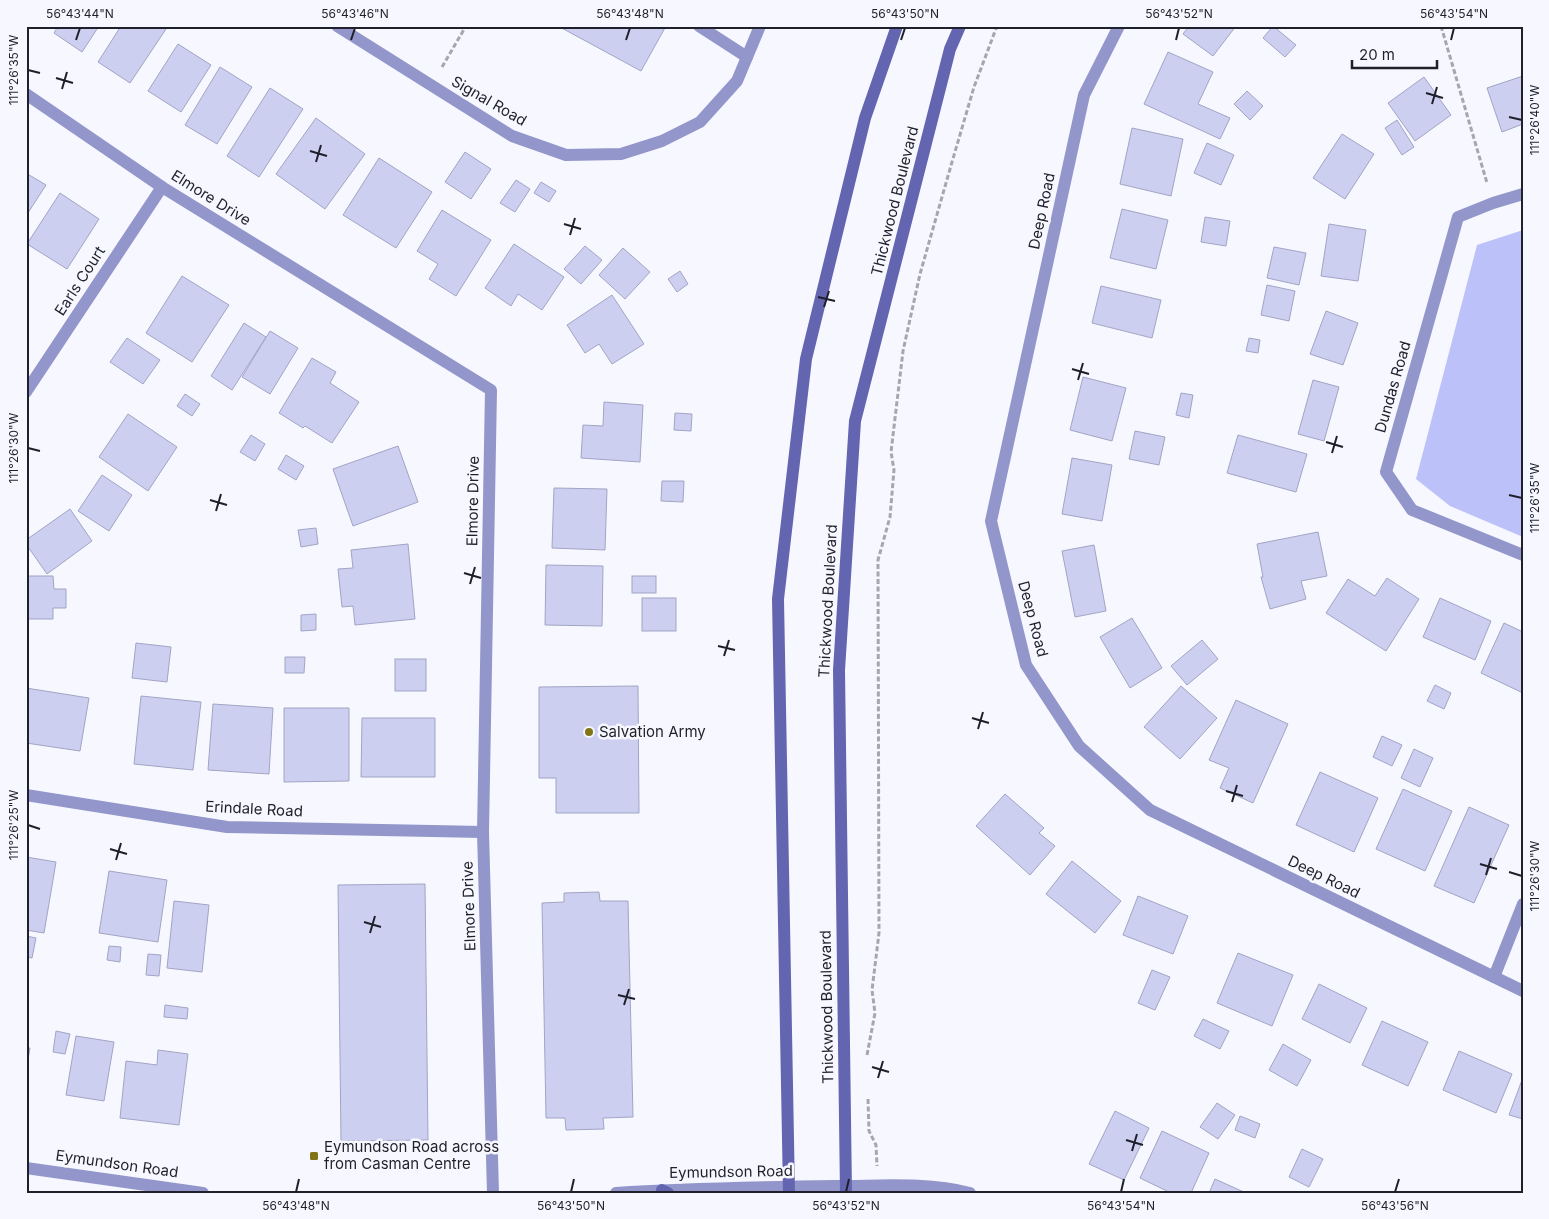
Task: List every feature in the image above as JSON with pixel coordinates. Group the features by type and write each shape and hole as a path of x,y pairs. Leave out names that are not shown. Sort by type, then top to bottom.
{"main road":[{"path":"789,1190 778,599 806,359 865,118 897,26"},
{"name":"Thickwood Boulevard","path":"846,1189 839,670 855,421 950,49 960,26"}],"street":[{"name":"Signal Road","path":"337,26 512,136 566,155 620,154 662,141 700,122 738,81 760,26"},
{"path":"699,26 747,57"},
{"name":"Deep Road","path":"1119,26 1084,95 991,522 1026,664 1079,746 1150,810 1523,991"},
{"name":"Elmore Drive","path":"26,94 162,187 491,390 483,832 493,1193"},
{"name":"Earls Court","path":"26,392 162,187"},
{"name":"Dundas Road","path":"1523,194 1493,203 1458,217 1386,472 1412,510 1523,555"},
{"name":"Erindale Road","path":"26,795 227,827 483,832"},
{"path":"1494,977 1523,904"},
{"name":"Eymundson Road","path":"26,1168 203,1193"},
{"name":"Eymundson Road","path":"616,1193 846,1189 923,1185 946,1187 970,1193"}],"path":[{"path":"431,85 466,26"},
{"path":"866,1057 875,1013 872,990 879,933 878,560 890,517 894,470 891,452 895,406 903,351 920,274 974,87 997,26"},
{"path":"1441,26 1493,203"},
{"path":"868,1094 869,1131 876,1145"}],"shaded area":[{"path":"1523,230 1523,537 1450,506 1416,479 1477,245"}],"building":[{"path":"58,26 99,26 82,52 54,33"},
{"path":"121,26 168,26 130,83 98,62"},
{"path":"558,26 666,26 641,71"},
{"path":"1189,26 1236,26 1213,56 1183,34"},
{"path":"1273,26 1296,45 1285,57 1263,38"},
{"path":"178,44 211,65 181,112 148,91"},
{"path":"1168,52 1213,72 1198,104 1230,118 1220,139 1144,104"},
{"path":"220,67 252,87 217,144 185,125"},
{"path":"1523,76 1523,124 1502,132 1487,88"},
{"path":"1424,77 1451,115 1415,141 1388,103"},
{"path":"270,88 303,109 259,177 227,156"},
{"path":"1247,91 1263,106 1250,120 1234,104"},
{"path":"316,118 365,154 325,209 276,174"},
{"path":"1397,120 1414,147 1402,155 1385,128"},
{"path":"1132,128 1183,139 1171,196 1120,184"},
{"path":"1342,134 1374,154 1345,199 1313,178"},
{"path":"1207,143 1234,155 1221,185 1194,173"},
{"path":"465,152 491,169 471,199 445,182"},
{"path":"379,158 432,192 396,248 343,215"},
{"path":"26,173 46,185 26,216"},
{"path":"516,180 530,189 515,212 500,203"},
{"path":"541,182 556,191 549,202 534,193"},
{"path":"60,193 99,219 67,269 27,244"},
{"path":"1122,209 1168,220 1156,269 1110,258"},
{"path":"442,210 491,240 456,296 429,279 438,264 417,251"},
{"path":"1205,217 1230,221 1226,246 1201,242"},
{"path":"1329,224 1366,230 1358,281 1321,276"},
{"path":"514,244 564,277 542,310 518,294 511,306 485,288"},
{"path":"585,246 602,260 581,284 564,269"},
{"path":"1274,247 1306,253 1299,285 1267,278"},
{"path":"623,248 650,272 625,299 599,275"},
{"path":"680,271 688,284 677,292 668,279"},
{"path":"182,276 229,305 192,362 146,333"},
{"path":"1267,285 1295,291 1289,321 1261,315"},
{"path":"1101,286 1161,300 1152,338 1092,323"},
{"path":"612,295 644,344 612,364 599,344 585,353 567,325"},
{"path":"1326,311 1358,323 1343,365 1310,354"},
{"path":"244,323 266,337 232,390 211,376"},
{"path":"270,331 298,348 270,394 242,377"},
{"path":"127,338 160,360 143,384 110,362"},
{"path":"1249,338 1260,340 1258,353 1246,351"},
{"path":"312,358 336,372 330,383 359,402 332,443 279,413"},
{"path":"1083,377 1126,388 1112,441 1070,430"},
{"path":"1313,380 1339,387 1324,441 1298,434"},
{"path":"1181,393 1193,395 1189,418 1176,415"},
{"path":"185,394 200,404 192,416 177,406"},
{"path":"604,402 643,405 640,462 581,458 583,425 603,426"},
{"path":"675,413 692,414 691,431 674,430"},
{"path":"128,414 177,447 148,491 99,457"},
{"path":"1135,431 1165,437 1159,465 1129,459"},
{"path":"251,435 265,444 255,461 240,452"},
{"path":"1238,435 1307,454 1296,492 1227,473"},
{"path":"398,446 418,502 353,526 333,469"},
{"path":"286,455 304,466 296,480 278,469"},
{"path":"1072,458 1112,465 1102,521 1062,514"},
{"path":"102,475 132,495 109,531 78,511"},
{"path":"662,481 684,481 683,502 661,501"},
{"path":"554,488 607,489 605,550 552,548"},
{"path":"70,509 92,541 47,574 26,544 26,540"},
{"path":"316,528 318,544 301,547 298,530"},
{"path":"1318,532 1327,576 1301,581 1306,599 1270,609 1261,577 1263,577 1257,544"},
{"path":"408,544 415,619 355,625 353,606 342,607 338,569 353,568 351,550"},
{"path":"1094,545 1106,611 1075,617 1062,551"},
{"path":"546,565 603,566 602,626 545,625"},
{"path":"26,576 53,576 54,589 66,589 66,608 53,608 53,619 26,619"},
{"path":"632,576 656,576 656,593 632,593"},
{"path":"1387,578 1419,599 1386,651 1326,613 1348,579 1375,596"},
{"path":"642,598 676,598 676,631 642,631"},
{"path":"1440,598 1491,621 1475,660 1423,637"},
{"path":"316,614 316,630 301,631 301,615"},
{"path":"1132,618 1162,668 1130,688 1100,637"},
{"path":"1504,623 1523,632 1523,693 1481,673"},
{"path":"1202,640 1218,659 1187,685 1171,666"},
{"path":"136,643 171,647 167,682 132,678"},
{"path":"285,657 305,657 304,673 285,673"},
{"path":"395,659 426,659 426,691 395,691"},
{"path":"1435,685 1451,693 1444,709 1427,701"},
{"name":"Salvation Army","path":"638,686 639,813 556,813 556,778 539,778 539,687"},
{"path":"1181,686 1217,718 1180,759 1144,727"},
{"path":"26,688 89,698 80,751 26,743"},
{"path":"141,696 201,702 193,770 134,764"},
{"path":"1236,700 1288,724 1253,803 1220,788 1229,768 1209,760"},
{"path":"213,704 273,708 269,774 208,770"},
{"path":"284,708 349,708 349,781 284,782"},
{"path":"362,718 435,718 435,777 361,777"},
{"path":"1382,736 1402,745 1392,766 1373,757"},
{"path":"1414,749 1433,758 1420,787 1401,778"},
{"path":"1320,772 1378,798 1354,852 1296,825"},
{"path":"1403,789 1452,811 1425,871 1376,849"},
{"path":"1005,794 1044,828 1039,833 1055,846 1030,875 976,826"},
{"path":"1469,807 1509,825 1474,903 1434,886"},
{"path":"26,857 56,862 44,933 26,930"},
{"path":"1072,861 1121,901 1095,933 1046,894"},
{"path":"109,871 167,880 158,942 99,933"},
{"path":"425,884 428,1140 341,1141 338,885"},
{"path":"599,892 600,901 628,901 633,1117 603,1118 604,1129 566,1130 565,1118 546,1118 542,903 564,902 564,893"},
{"path":"1138,896 1188,916 1173,954 1123,935"},
{"path":"174,901 209,905 202,972 167,968"},
{"path":"26,936 36,938 32,958 26,957"},
{"path":"109,946 121,947 120,962 107,960"},
{"path":"1238,953 1293,975 1272,1026 1217,1003"},
{"path":"148,954 161,955 159,976 146,975"},
{"path":"1152,970 1170,977 1155,1010 1138,1003"},
{"path":"1319,984 1367,1008 1350,1043 1302,1019"},
{"path":"165,1005 188,1008 187,1019 164,1017"},
{"path":"1203,1019 1229,1031 1220,1049 1194,1036"},
{"path":"1382,1021 1428,1042 1408,1086 1362,1065"},
{"path":"56,1031 70,1034 65,1054 53,1052"},
{"path":"76,1036 114,1042 104,1101 66,1095"},
{"path":"1283,1044 1311,1060 1297,1086 1269,1070"},
{"path":"26,1048 30,1048 26,1071"},
{"path":"158,1050 188,1054 179,1125 120,1118 126,1061 157,1065"},
{"path":"1459,1051 1512,1074 1496,1113 1443,1090"},
{"path":"1523,1080 1523,1119 1509,1115"},
{"path":"1217,1103 1235,1115 1218,1139 1200,1127"},
{"path":"1115,1111 1149,1128 1124,1180 1089,1164"},
{"path":"1240,1116 1260,1124 1255,1138 1235,1130"},
{"path":"1162,1131 1209,1153 1191,1193 1171,1193 1140,1178"},
{"path":"1302,1149 1323,1159 1309,1187 1289,1177"},
{"path":"1215,1179 1246,1193 1209,1193"}],"place":[{"name":"Salvation Army","path":"589,732"},
{"name":"Eymundson Road across from Casman Centre","path":"314,1156"}]}
